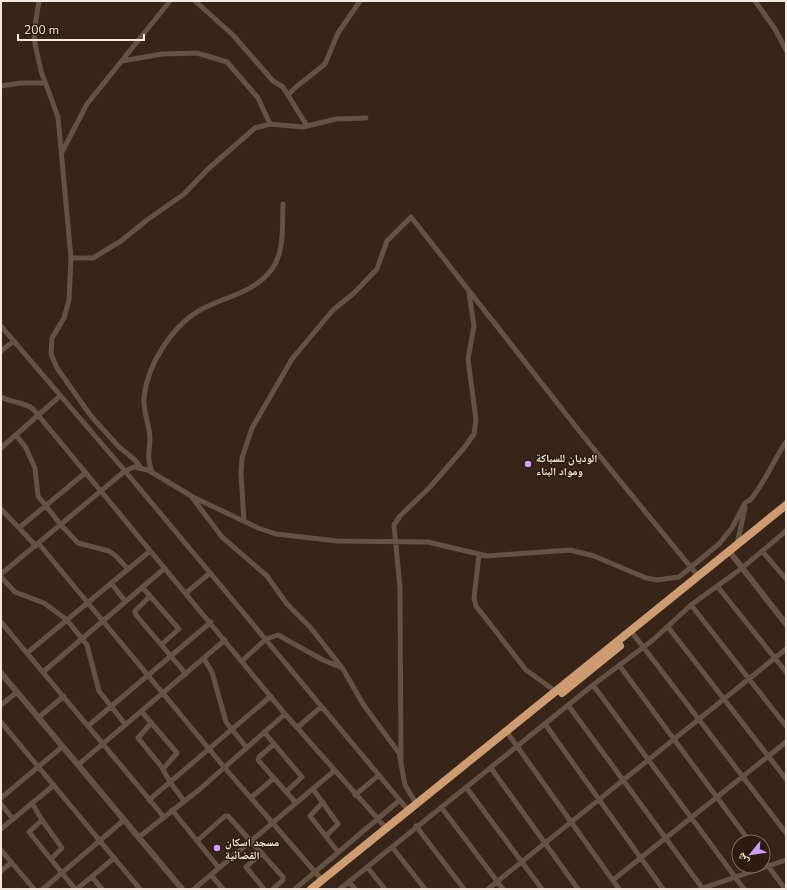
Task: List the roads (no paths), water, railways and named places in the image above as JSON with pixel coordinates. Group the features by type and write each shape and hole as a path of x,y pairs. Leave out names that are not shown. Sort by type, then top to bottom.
{"highway":[{"path":"319,889 634,635 730,553 737,544 786,505"},
{"path":"311,889 698,576 786,511"}],"street":[{"path":"39,1 34,32 38,57 45,84 56,111 62,153 71,258 69,300 64,318 52,338 51,354 57,368 92,416 119,447 135,460 141,468"},
{"path":"62,153 87,104 170,1"},
{"path":"195,1 233,35 288,95 307,126"},
{"path":"288,95 325,64 338,33 360,1"},
{"path":"755,1 775,29 786,50"},
{"path":"122,61 162,54 197,52 227,62 258,98 270,124"},
{"path":"1,86 21,83 45,84"},
{"path":"71,258 93,258 113,246 184,194 208,169 249,132 262,125 307,126 336,119 366,118"},
{"path":"152,472 148,460 150,436 144,399 156,360 168,340 194,315 204,308 241,294 272,269 282,238 283,204"},
{"path":"244,521 242,458 252,428 272,396 292,359 333,310 354,293 377,269 387,241 411,217 469,292 698,576"},
{"path":"416,803 405,785 401,761 400,596 394,525 400,516 430,487 464,448 474,434 476,420 468,359 474,326 469,292"},
{"path":"1,326 125,471 408,810"},
{"path":"1,352 14,341"},
{"path":"1,448 60,396"},
{"path":"1,397 11,402 31,407 211,622 285,714 386,828"},
{"path":"16,435 24,445 35,468 37,492 45,506 78,544 109,551 128,569"},
{"path":"125,724 110,707 99,691 88,648 67,620 44,603 15,592 1,575 131,467 141,468 152,472 190,495 244,521 276,534 337,541 428,542 479,555 495,556 570,550 594,556 646,578 658,580 679,577 724,540 743,506 760,489 774,459 786,442"},
{"path":"20,527 85,473"},
{"path":"190,495 222,537 267,576 287,604 310,627 343,669 363,704 396,747 401,761"},
{"path":"737,544 741,518 751,499"},
{"path":"1,509 38,545 88,602 164,692 224,767 252,797 322,880"},
{"path":"340,889 416,826 466,788 618,665 644,647 691,605 742,568 785,534"},
{"path":"27,653 150,551"},
{"path":"762,551 786,579"},
{"path":"730,553 786,624"},
{"path":"479,555 474,598 476,606 526,670 555,691"},
{"path":"43,672 81,638 165,568"},
{"path":"186,593 210,573"},
{"path":"111,583 125,601"},
{"path":"717,586 786,672"},
{"path":"142,587 179,629 162,644"},
{"path":"150,596 135,613 186,674"},
{"path":"691,605 786,726"},
{"path":"1,622 164,817"},
{"path":"88,726 211,622"},
{"path":"668,627 786,779"},
{"path":"1,633 7,629"},
{"path":"634,635 786,833"},
{"path":"242,661 266,639 272,636 279,636 343,669"},
{"path":"78,765 225,640"},
{"path":"488,889 698,719 776,659 786,649"},
{"path":"204,659 212,672 225,719 246,747"},
{"path":"618,665 744,834"},
{"path":"1,675 17,692 182,889"},
{"path":"593,685 744,889"},
{"path":"1,705 17,692"},
{"path":"38,718 64,696"},
{"path":"150,800 271,696"},
{"path":"568,705 702,889 742,874"},
{"path":"298,727 321,707"},
{"path":"141,711 177,753 163,769"},
{"path":"139,837 184,801 285,714"},
{"path":"1,722 54,785 99,842 140,889"},
{"path":"151,723 138,738 163,769 170,782 184,801"},
{"path":"545,724 662,889"},
{"path":"264,732 302,777 286,792"},
{"path":"509,735 619,889"},
{"path":"613,880 786,742"},
{"path":"274,744 258,759 296,803"},
{"path":"1,798 62,747"},
{"path":"491,768 578,889"},
{"path":"194,889 334,771"},
{"path":"356,795 379,775"},
{"path":"252,797 274,778"},
{"path":"1,829 54,785"},
{"path":"466,788 542,889"},
{"path":"313,789 338,824 326,836"},
{"path":"296,889 400,800"},
{"path":"323,802 310,815 338,852"},
{"path":"32,803 62,848 51,859"},
{"path":"1,804 13,819"},
{"path":"441,807 503,889"},
{"path":"172,810 219,868"},
{"path":"197,841 227,815 252,841 283,878 273,889"},
{"path":"42,820 29,831 76,889 114,858"},
{"path":"43,889 124,820"},
{"path":"416,826 464,889"},
{"path":"392,847 425,889"},
{"path":"1,850 34,889"},
{"path":"262,853 246,867 264,889"},
{"path":"771,865 786,860"},
{"path":"1,871 11,863"},
{"path":"367,867 385,889"},
{"path":"771,870 785,889"},
{"path":"211,875 223,889"},
{"path":"92,877 102,889"},
{"path":"349,882 355,889"}],"place":[{"name":"الوديان للسباكة ومواد البناء","path":"528,464"},
{"name":"مسجد اسكان القضائية","path":"217,848"}]}
